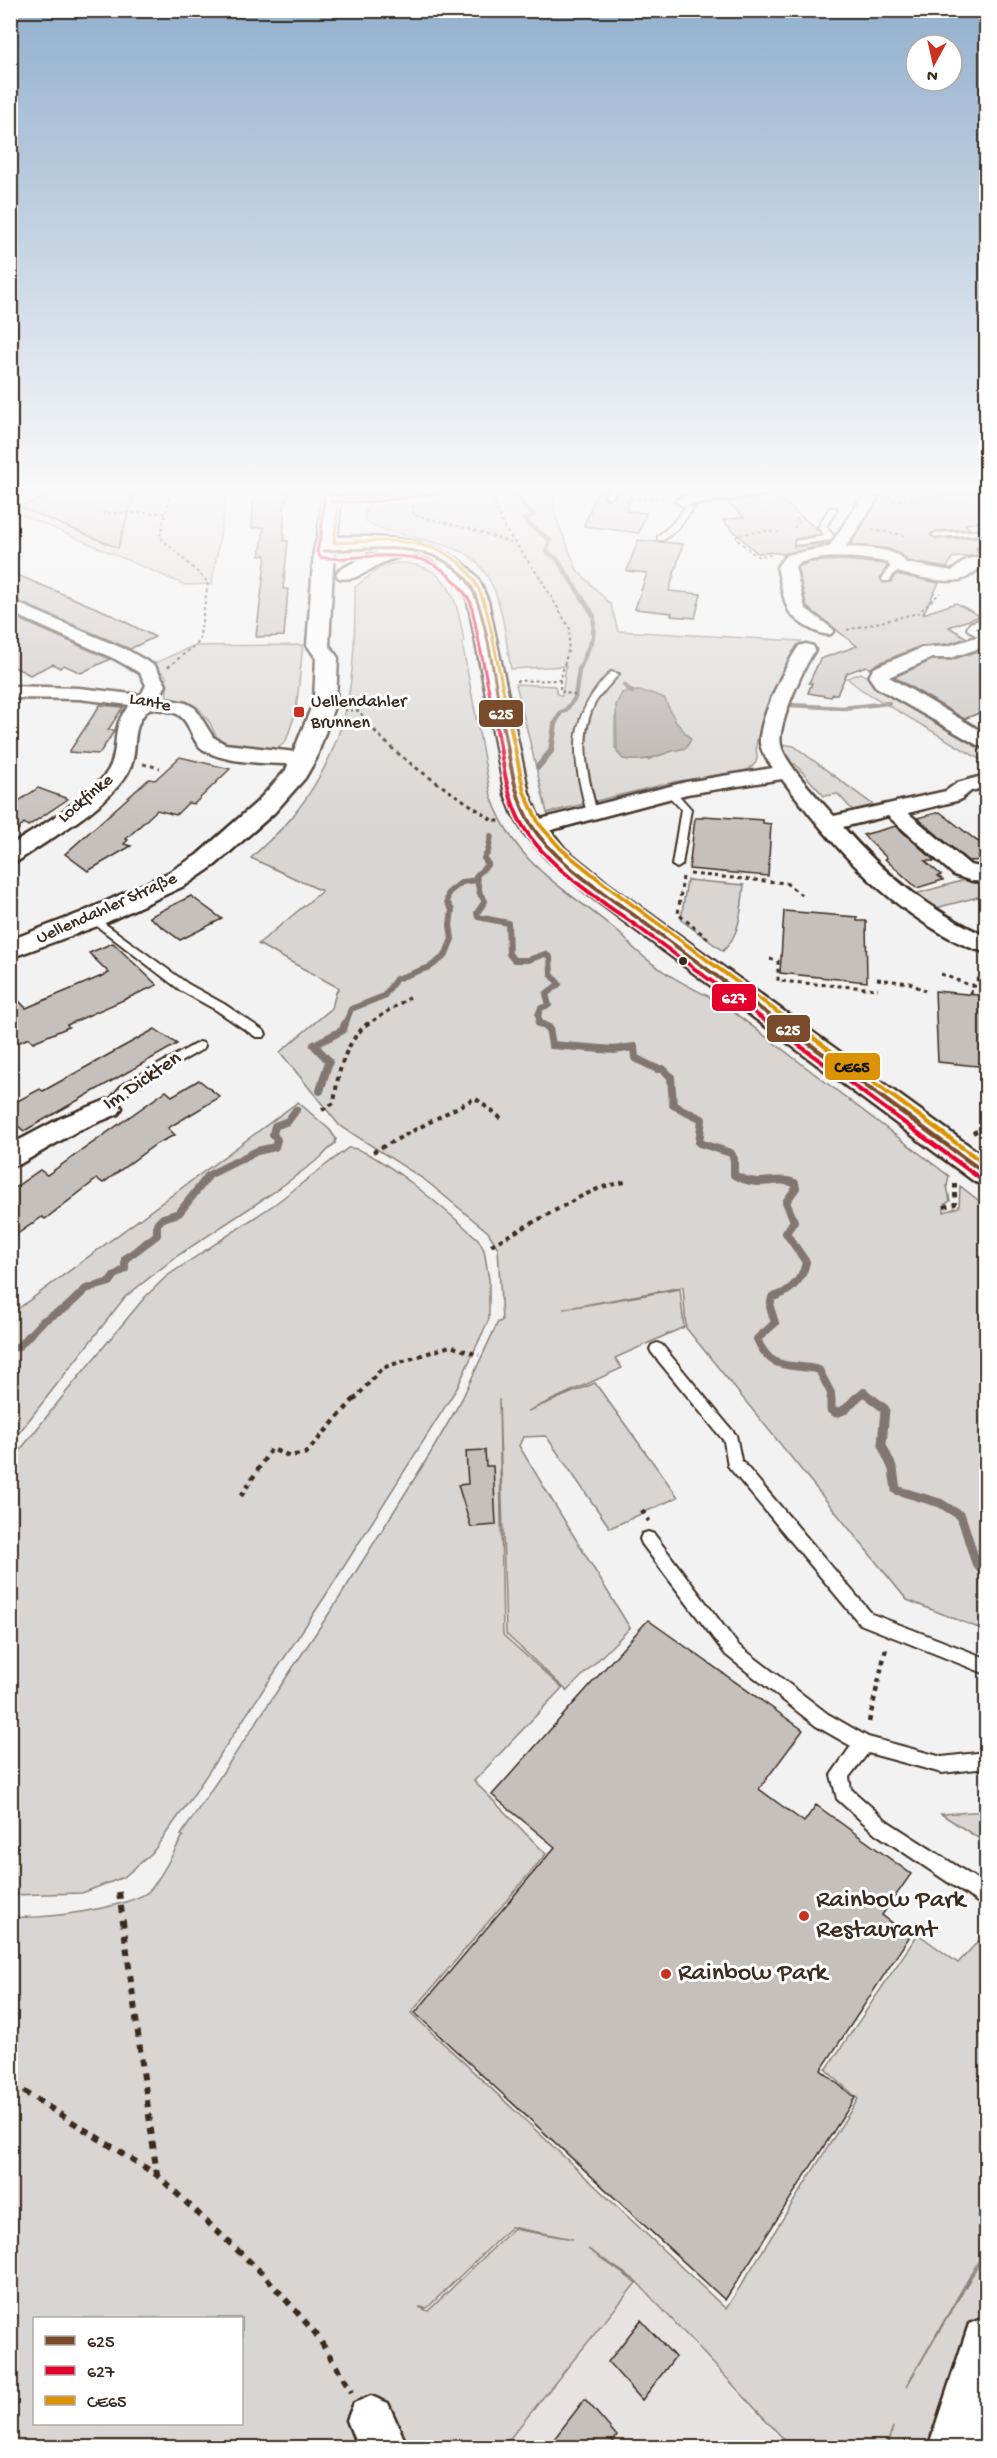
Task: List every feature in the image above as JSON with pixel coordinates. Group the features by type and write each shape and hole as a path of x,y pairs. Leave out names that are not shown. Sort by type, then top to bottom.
{"street":[{"name":"Uellendahler Straße","path":"10,950 93,918 177,879 206,860 265,808 288,784 304,759 323,710 333,651 318,645 326,602"},
{"path":"477,602 517,794 533,828 556,854 597,889 987,1174"},
{"path":"795,602 797,610 825,630"},
{"path":"10,605 122,655 148,670 153,678"},
{"path":"986,640 950,652 929,652 885,670 880,673 879,677 889,687 987,742"},
{"path":"806,650 781,702 770,738 774,751 787,772 872,874 917,910 946,927 987,945"},
{"name":"Lockfinke","path":"10,856 89,800 110,782 122,762 130,717 154,694 156,685 153,678"},
{"name":"Lante","path":"10,692 104,694 183,709 190,714 203,739 210,746 223,751 304,759"},
{"path":"533,828 670,792 787,772"},
{"path":"830,824 952,796 964,787 987,781"},
{"path":"894,810 901,819 962,870 972,874 987,875"},
{"name":"Im Dickten","path":"10,1158 70,1124 109,1108"},
{"path":"952,2448 987,2341"}],"lane":[{"path":"986,640 971,629 973,625 987,621"},
{"path":"592,813 581,768 580,750 584,716 592,697 614,674"},
{"path":"670,792 686,809 677,865"},
{"path":"93,918 184,987 220,1007 260,1034"},
{"name":"Im Dickten","path":"109,1108 126,1088 199,1046"},
{"path":"657,1349 730,1439 734,1462 866,1619 987,1666"},
{"path":"648,1539 732,1650 822,1720 864,1744 942,1765 987,1760"},
{"path":"864,1744 840,1775 843,1793 881,1827 987,1896"}],"path":[{"path":"153,678 199,642 205,602"},
{"path":"554,602 570,628 568,651 560,680 560,691 570,695"},
{"path":"806,650 846,630 918,613 930,602"},
{"path":"510,681 560,680"},
{"path":"349,710 359,711 380,738 459,797 492,820 507,822"},
{"path":"705,945 712,940 678,914 684,874 786,883 804,897"},
{"path":"770,959 778,961 778,981 878,989"},
{"path":"971,994 972,986 987,970"},
{"path":"941,974 972,986 987,987"},
{"path":"878,979 910,982 925,992"},
{"path":"321,1110 334,1103 340,1061 359,1030 412,996"},
{"path":"373,1152 475,1098 503,1120"},
{"path":"944,1207 955,1204 953,1185 957,1175"},
{"path":"491,1245 540,1220 586,1192 604,1185 628,1181"},
{"path":"241,1496 272,1449 290,1456 306,1453 382,1368 450,1346 479,1355"},
{"path":"873,1698 883,1661"},
{"path":"119,1892 157,2175"},
{"path":"10,2090 23,2091 157,2175 264,2275 309,2326 377,2434"}],"shaded area":[{"path":"355,602 454,602 461,626 464,642 462,643 491,796 501,820 528,858 544,874 618,932 634,949 656,966 719,1001 949,1176 947,1186 950,1201 944,1205 944,1212 959,1207 960,1186 986,1206 986,1631 907,1600 686,1328 683,1287 563,1309 680,1289 684,1327 615,1358 622,1368 528,1411 595,1383 678,1497 610,1528 546,1436 523,1437 519,1446 630,1628 567,1691 506,1634 499,1399 503,1635 562,1688 474,1781 546,1854 411,2013 726,2309 858,2099 826,2070 918,1934 958,1963 983,1936 986,1938 986,2248 906,2387 986,2252 986,2447 888,2447 893,2427 886,2447 791,2447 635,2280 588,2249 636,2283 503,2447 11,2447 10,1916 39,1917 82,1912 124,1903 149,1891 162,1873 183,1836 181,1835 338,1600 430,1454 462,1399 498,1322 502,1321 498,1248 488,1232 425,1180 339,1125 280,1052 332,1008 339,988 258,944 322,891 251,858 293,816 328,762 339,735 346,708 354,651","holes":["511,2227 573,2239 513,2229 428,2311 419,2307 427,2308"]},
{"path":"498,602 608,602 611,605 618,631 801,641 756,742 757,759 753,766 747,770 674,782 547,813 516,684 555,686 557,694 562,696 566,666 511,669","holes":["638,691 664,698 686,748 670,751 648,760 615,748 615,718 622,693"]},
{"path":"303,645 296,711 286,741 276,750 268,751 226,744 218,740 210,723 198,708 167,697 166,676 153,664 193,646"},
{"path":"861,673 986,747 986,763 862,690 847,678"},
{"path":"638,691 664,698 676,722 691,739 686,748 641,760 623,759 617,752 616,705 622,693"},
{"path":"782,744 794,746 876,807 854,812 838,794 824,796 795,764 791,764 784,754"},
{"path":"972,878 986,879 986,897 936,908 915,894"},
{"path":"687,880 744,885 737,929 723,951 681,920"},
{"path":"298,1102 330,1130 336,1139 335,1143 320,1158 274,1192 177,1256 125,1297 11,1443 10,1316"},
{"path":"348,1148 360,1150 395,1170 478,1239 484,1250 489,1279 489,1319 457,1388 324,1598 188,1803 152,1853 124,1877 82,1893 11,1895 11,1469 21,1449 67,1391 145,1297 167,1276 275,1204"},
{"path":"986,1811 986,1843 941,1814"},
{"path":"637,2284 788,2447 503,2448"}],"building":[{"path":"19,602 81,602 155,637 130,649"},
{"path":"260,602 287,602 284,636 256,637"},
{"path":"637,602 699,602 695,618 635,609"},
{"path":"806,602 929,602 923,614 956,603 980,616 949,627 967,638 948,644 921,646 870,669 866,666 847,673 837,694 831,697 808,693 812,683 809,683 820,659 857,646 807,607"},
{"path":"10,615 110,659 81,673 64,665 60,668 53,664 30,675 10,665"},
{"path":"986,648 987,710 964,719 894,677 932,660 951,660"},
{"path":"100,705 123,707 108,730 115,730 99,754 69,752"},
{"path":"180,757 230,769 194,804 188,803 176,815 157,810 126,839 128,840 124,844 131,846 88,871 65,854 149,779 155,780"},
{"path":"38,788 68,799 28,826 24,823 10,839 10,807"},
{"path":"940,812 977,841 987,844 987,860 968,861 917,818"},
{"path":"703,816 763,820 763,823 771,824 768,876 689,869 695,818 703,818"},
{"path":"896,826 935,861 925,861 941,875 938,876 943,880 917,888 863,835"},
{"path":"191,896 222,919 180,940 149,917"},
{"path":"784,911 857,917 857,921 866,921 867,982 780,973"},
{"path":"113,943 157,985 33,1042 29,1038 10,1046 10,992 26,1008 109,973 89,953"},
{"path":"935,991 987,996 987,1067 938,1062"},
{"path":"155,1029 177,1044 24,1131 10,1119 10,1105 40,1089 43,1091"},
{"path":"199,1080 220,1097 168,1128 175,1135 156,1144 103,1183 97,1179 45,1219 42,1217 10,1239 10,1191 40,1170 47,1175 166,1091 172,1096"},
{"path":"485,1450 486,1466 493,1466 496,1525 471,1527 458,1485 468,1484 466,1451"},
{"name":"Rainbow Park","path":"648,1620 803,1730 759,1789 804,1822 816,1805 911,1874 882,1915 910,1936 821,2070 855,2098 725,2300 415,2013 555,1847 492,1795"},
{"path":"641,2320 675,2357 642,2400 608,2362"},
{"path":"585,2399 617,2436 609,2448 547,2448"}],"waterway":[{"path":"555,724 561,712 565,711 575,698 579,670 593,637 594,616 585,602"},
{"path":"624,685 632,692"},
{"path":"790,705 843,708 889,703"},
{"path":"538,767 551,751 555,724"},
{"path":"477,880 476,876 488,864 484,858 488,852 491,836"},
{"path":"345,1025 351,1009 384,996 396,979 430,967 445,956 452,939 450,925 452,910 447,902 448,893 462,882 477,880"},
{"path":"477,880 480,894 485,901 477,913 478,917 508,923 509,954 514,960 528,960 545,954 550,957 551,974 559,984 546,994 549,1005 541,1008 538,1015 541,1024"},
{"path":"320,1091 329,1061 314,1045 343,1030 345,1023"},
{"path":"541,1024 549,1028 552,1045 614,1050 634,1047 635,1058 657,1069 663,1069 671,1077 673,1105 702,1119 699,1143 731,1153 734,1159 734,1175 752,1181 780,1180 795,1183 796,1188 786,1202 794,1221 786,1233 806,1262 802,1274 794,1285 784,1293 772,1297 770,1307 775,1323 757,1339 763,1350 776,1362 819,1370 831,1393 831,1410 836,1413 846,1409 856,1398"},
{"path":"10,1349 19,1346 43,1321 67,1307 86,1289 110,1282 114,1276 125,1269 125,1259 157,1235 157,1224 163,1218 179,1213 209,1175 257,1151 275,1147 277,1140 273,1134 275,1126 288,1121 296,1110"},
{"path":"855,1400 864,1392 873,1400"},
{"path":"871,1398 885,1409 882,1445 893,1469 896,1490 940,1503 961,1516 976,1563 986,1575"}],"transit line":[{"name":"627","path":"470,602 510,795 518,817 527,832 551,859 594,895 982,1180"},
{"name":"625","path":"478,602 517,794 533,828 556,854 598,889 986,1174"},
{"name":"CE65","path":"485,602 524,792 539,824 561,849 603,883 986,1165"}],"place":[{"name":"Uellendahler Brunnen","path":"299,712"},
{"name":"Rainbow Park Restaurant","path":"804,1916"},
{"name":"Rainbow Park","path":"666,1974"}]}
